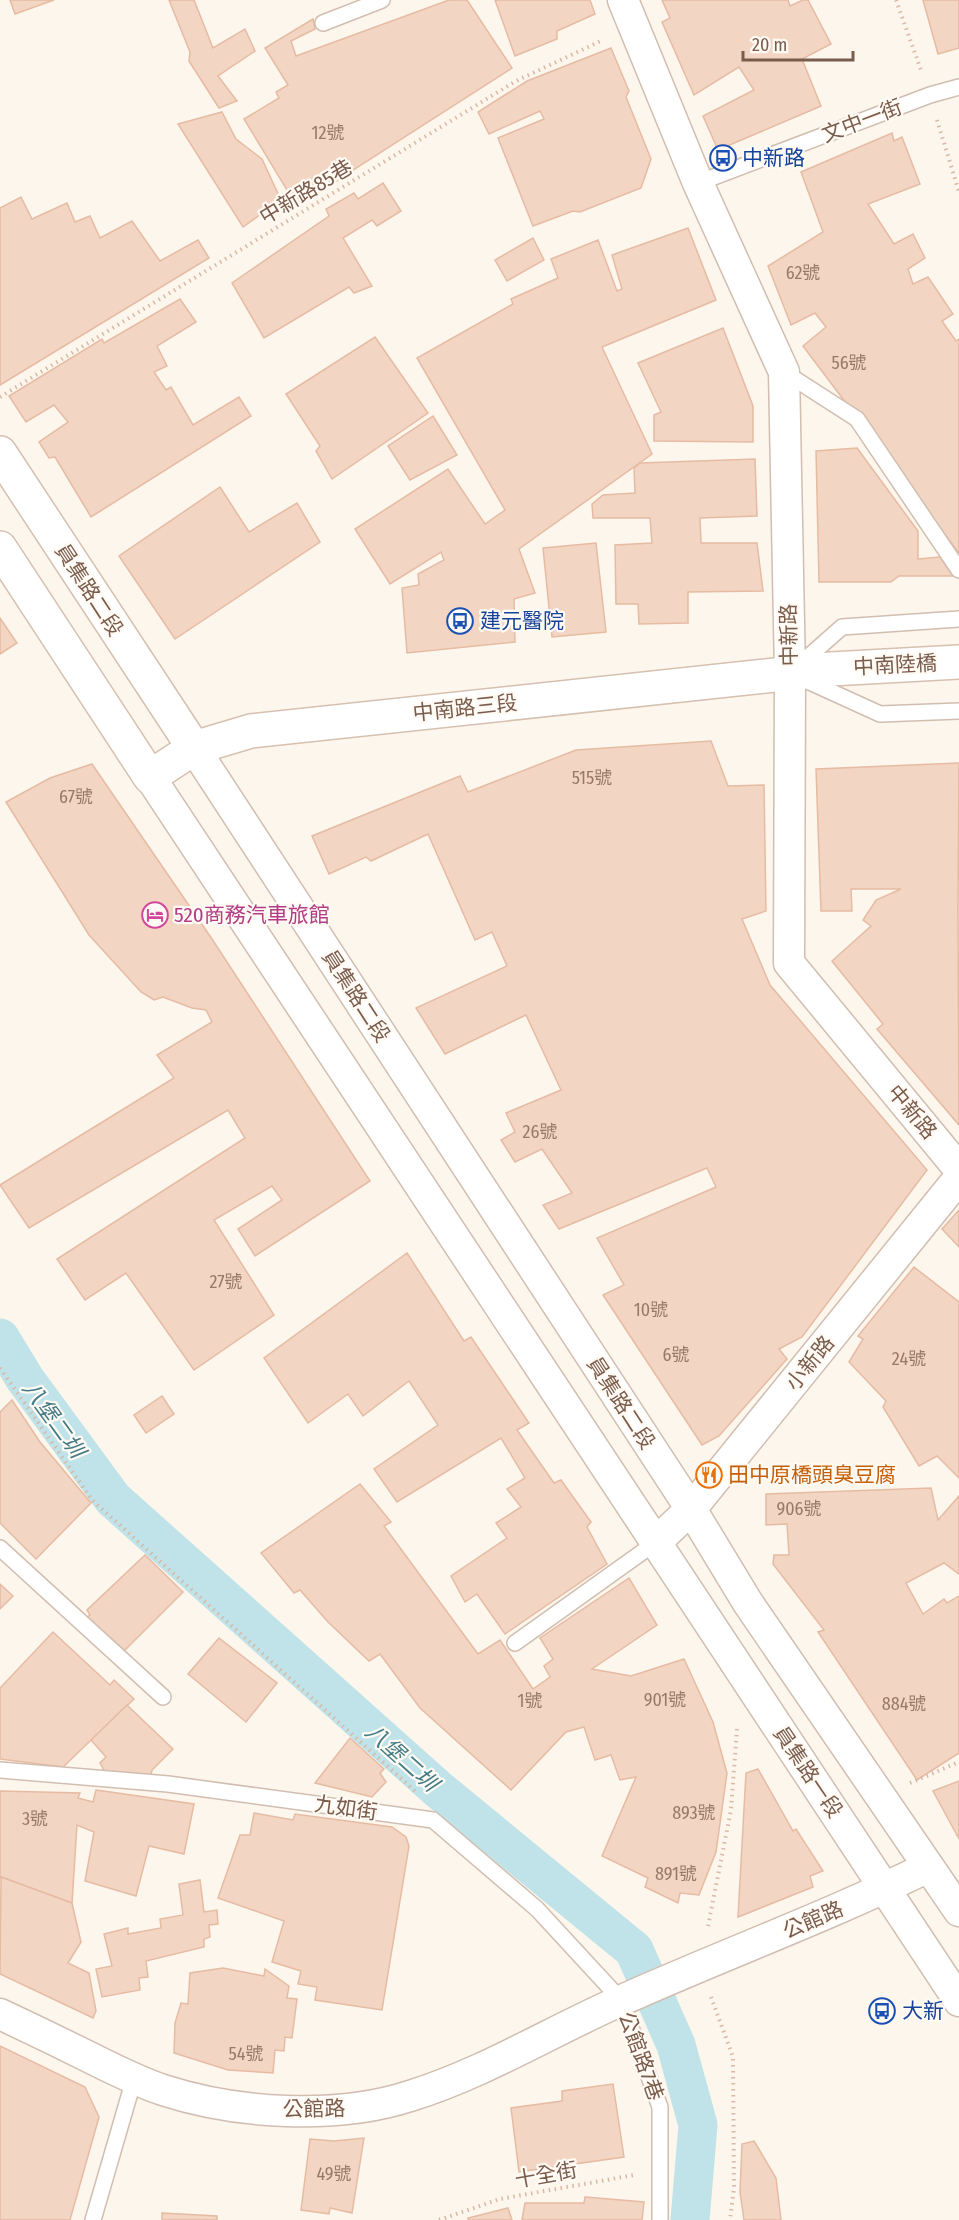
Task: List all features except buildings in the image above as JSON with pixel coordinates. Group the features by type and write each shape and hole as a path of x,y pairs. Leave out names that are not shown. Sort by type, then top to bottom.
{"main road":[{"name":"員集路二段","path":"0,453 194,748"},
{"path":"0,548 150,777"},
{"name":"中南陸橋","path":"831,669 959,662"},
{"name":"中南路三段","path":"150,777 194,748 251,731 831,669"}],"street":[{"name":"中新路","path":"628,13 698,183 784,372 790,673 789,963 959,1169"},
{"name":"員集路二段","path":"194,748 691,1509"},
{"path":"150,777 655,1543"},
{"name":"小新路","path":"655,1543 691,1509 959,1178"},
{"path":"691,1509 748,1603 959,1911"},
{"name":"員集路一段","path":"655,1543 959,2001"},
{"name":"公館路","path":"0,2014 134,2079 162,2090 208,2103 285,2111 351,2109 410,2097 496,2062 623,2000 885,1888 928,1867"}],"lane":[{"path":"323,23 382,0"},
{"name":"文中一街","path":"698,183 930,95 959,87"},
{"path":"784,372 856,419 959,570"},
{"path":"959,619 843,627 790,673 880,714 959,711"},
{"path":"515,1643 655,1543"},
{"path":"0,1548 163,1697"},
{"name":"九如街","path":"0,1770 168,1784 433,1820"},
{"path":"433,1820 537,1909 623,2000"},
{"name":"公館路7巷","path":"623,2000 660,2107 660,2220"},
{"path":"93,2220 134,2079"}],"path":[{"path":"896,0 930,95 959,192"},
{"name":"中新路85巷","path":"0,396 628,13"},
{"path":"0,1368 92,1500 415,1791 433,1820"},
{"path":"730,2220 734,2188 733,2057 698,1968 731,1810 737,1729"},
{"path":"880,1797 959,1762"},
{"name":"十全街","path":"439,2220 500,2199 661,2170"}],"waterway":[{"name":"八堡二圳","path":"0,1338 25,1379 113,1499 439,1790 634,1950 676,2045 698,2125 690,2220"}],"place":[{"name":"中新路","path":"723,158"},
{"name":"建元醫院","path":"460,621"},
{"name":"520商務汽車旅館","path":"155,915"},
{"name":"田中原橋頭臭豆腐","path":"709,1475"},
{"name":"大新","path":"882,2011"}]}
